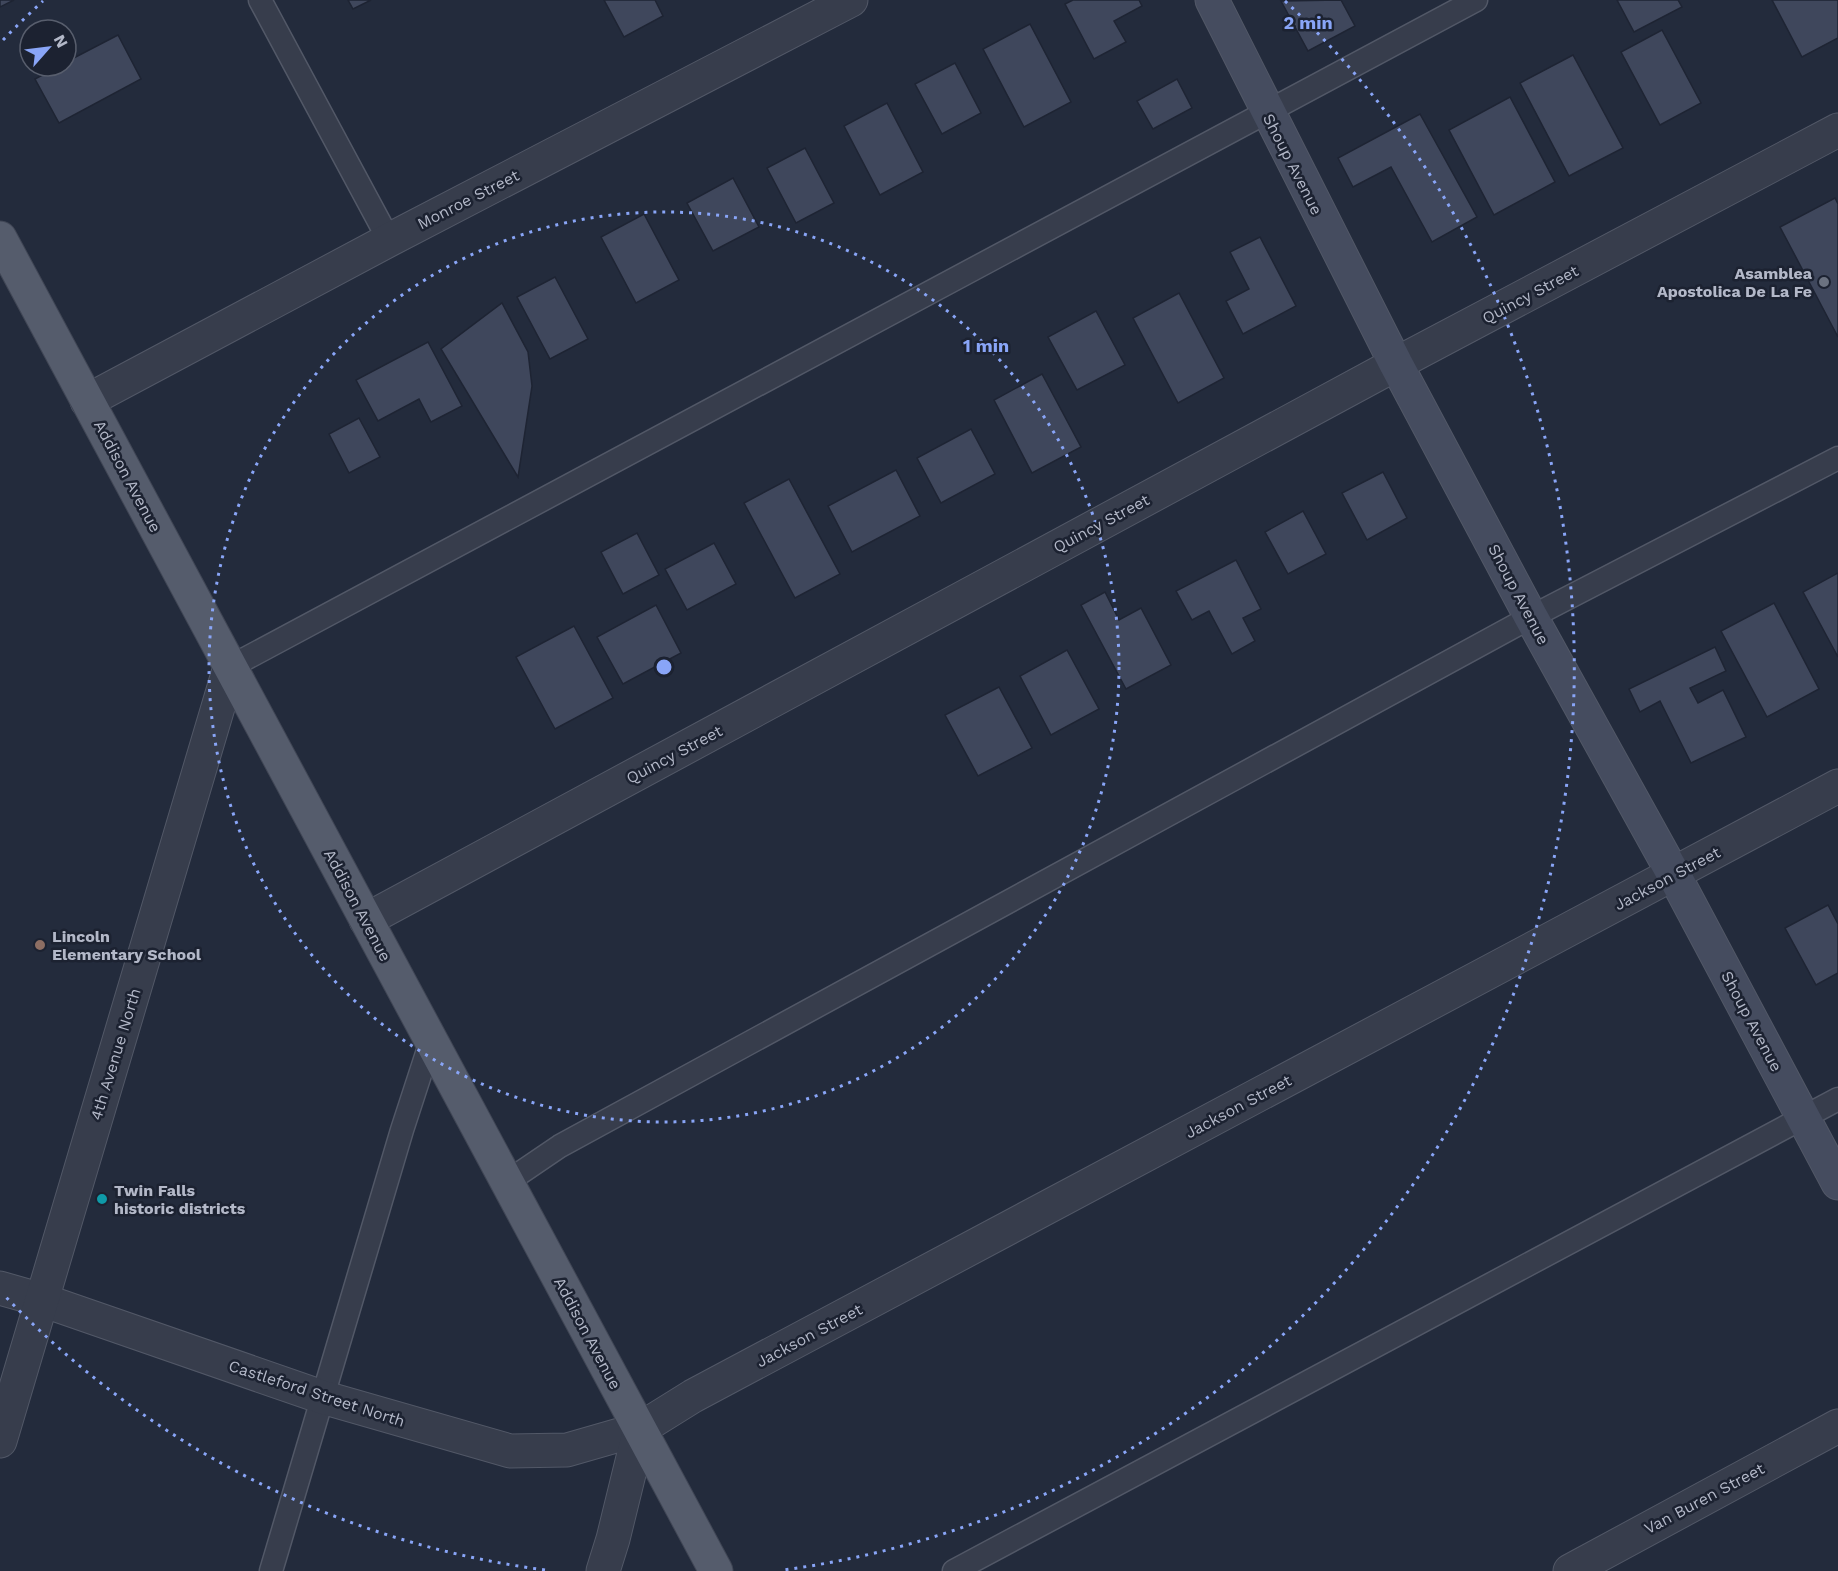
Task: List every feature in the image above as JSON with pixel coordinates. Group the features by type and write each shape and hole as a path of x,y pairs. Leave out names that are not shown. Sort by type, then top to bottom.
{"main road":[{"name":"Addison Avenue","path":"0,238 716,1571"}],"street":[{"name":"Monroe Street","path":"87,401 388,240 851,0"},
{"name":"Shoup Avenue","path":"1212,0 1396,364 1531,617 1674,874 1838,1183"},
{"name":"Quincy Street","path":"366,920 1396,364 1838,130"},
{"name":"4th Avenue North","path":"0,1442 230,667"},
{"name":"Jackson Street","path":"640,1429 704,1390 1838,786"},
{"name":"Castleford Street North","path":"0,1288 42,1300 322,1397 510,1451 567,1450 640,1429"},
{"name":"Van Buren Street","path":"1570,1571 1838,1426"},
{"path":"603,1571 640,1429"}],"lane":[{"path":"260,0 388,240"},
{"path":"230,667 1476,0"},
{"path":"507,1182 560,1146 1531,617 1838,458"},
{"path":"271,1571 402,1130 431,1041"},
{"path":"954,1571 1838,1099"}],"building":[{"path":"0,0 14,0 0,7"},
{"path":"348,0 371,0 353,9"},
{"path":"604,0 655,0 663,16 624,37"},
{"path":"1073,0 1139,0 1142,6 1114,21 1126,42 1094,59 1065,4"},
{"path":"1341,0 1355,26 1308,51 1281,1"},
{"path":"1617,0 1678,0 1682,7 1634,32"},
{"path":"1772,0 1838,0 1838,38 1802,57"},
{"path":"1030,24 1071,102 1024,127 983,49"},
{"path":"1662,30 1701,103 1660,125 1621,52"},
{"path":"118,35 141,79 59,123 35,79 78,78 78,56"},
{"path":"1573,55 1623,148 1569,176 1520,83"},
{"path":"955,63 981,113 942,134 915,84"},
{"path":"1177,79 1192,108 1153,129 1137,101"},
{"path":"1510,97 1555,182 1494,215 1449,130"},
{"path":"887,103 923,172 880,195 844,126"},
{"path":"1420,114 1477,217 1432,242 1391,167 1353,187 1338,158"},
{"path":"805,148 834,203 796,223 767,168"},
{"path":"733,178 759,227 713,251 687,203"},
{"name":"Asamblea Apostolica De La Fe","path":"1835,198 1838,204 1838,337 1780,227"},
{"path":"644,214 679,280 636,303 601,237"},
{"path":"1260,237 1296,306 1243,334 1226,301 1249,289 1230,252"},
{"path":"555,277 588,339 550,359 517,297"},
{"path":"1179,293 1224,378 1178,403 1133,318"},
{"path":"502,303 528,352 532,386 518,477 441,349"},
{"path":"1096,311 1125,365 1077,390 1048,337"},
{"path":"428,342 462,406 431,422 419,399 378,421 356,380"},
{"path":"1042,374 1081,447 1032,473 994,400"},
{"path":"359,418 380,457 349,473 329,434"},
{"path":"971,429 995,474 941,503 917,458"},
{"path":"896,470 920,516 852,552 828,506"},
{"path":"1383,472 1407,518 1367,540 1342,493"},
{"path":"789,479 840,574 795,598 744,503"},
{"path":"1303,511 1326,554 1288,574 1265,532"},
{"path":"637,533 659,575 623,594 601,552"},
{"path":"714,543 736,584 687,610 665,569"},
{"path":"1236,560 1261,609 1243,618 1255,641 1232,654 1209,611 1192,620 1176,591"},
{"path":"1838,573 1838,657 1803,592"},
{"path":"1105,592 1119,620 1141,608 1171,665 1126,689 1081,605"},
{"path":"1774,603 1819,689 1767,717 1721,631"},
{"path":"656,605 681,653 623,684 597,637"},
{"path":"574,626 613,698 555,729 516,657"},
{"path":"1715,647 1726,671 1690,688 1698,703 1723,690 1746,737 1691,763 1660,701 1640,712 1629,689"},
{"path":"1067,650 1099,709 1051,735 1020,676"},
{"path":"999,687 1032,748 978,776 945,715"},
{"path":"1828,905 1838,924 1838,973 1816,985 1785,928"}],"place":[{"name":"Asamblea Apostolica De La Fe","path":"1824,282"},
{"name":"Lincoln Elementary School","path":"40,945"},
{"name":"Twin Falls historic districts","path":"102,1199"}]}
